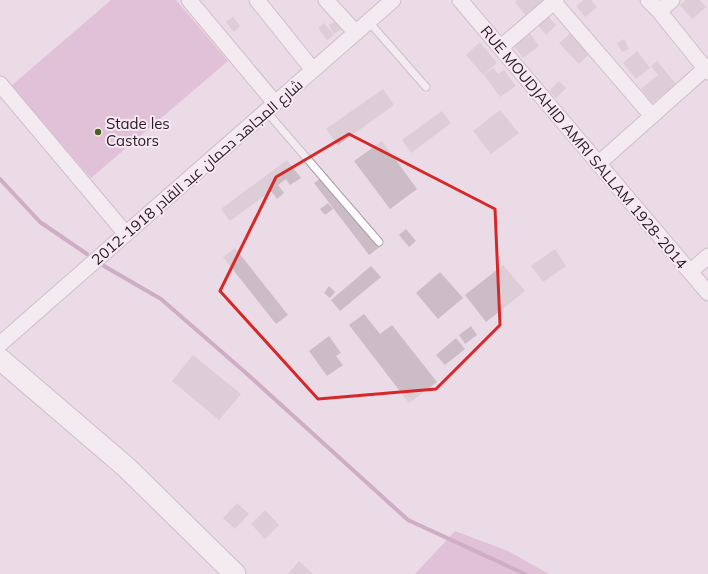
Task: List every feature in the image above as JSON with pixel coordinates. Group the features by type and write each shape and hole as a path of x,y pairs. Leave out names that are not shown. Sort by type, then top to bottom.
{"main road":[{"path":"0,359 126,467 220,567 235,574"}],"street":[{"path":"189,0 271,107"},
{"path":"256,0 314,70"},
{"path":"326,0 356,33"},
{"name":"شارع المجاهد دحمان عبد القادر 1918-2012","path":"0,344 392,0"},
{"name":"RUE MOUDJAHID AMRI SALLAM 1928-2014","path":"460,0 708,293"},
{"path":"598,163 707,69 659,11 648,0"},
{"path":"659,11 672,0"},
{"path":"500,48 555,1 652,116"},
{"path":"0,84 126,234"},
{"path":"690,272 708,256"}],"lane":[{"path":"368,22 426,87"},
{"path":"271,107 379,242"}],"highlighted area":[{"path":"349,134 495,209 500,325 436,389 318,399 220,291 276,177"}],"shaded area":[{"name":"Stade les Castors","path":"111,0 176,0 228,61 91,178 11,86"},
{"path":"455,531 508,551 549,574 415,574"}],"building":[{"path":"517,0 544,0 525,15 515,2"},
{"path":"584,0 591,0 597,7 585,17 576,6"},
{"path":"686,0 700,0 706,7 692,19 680,5"},
{"path":"547,15 556,25 546,35 537,24"},
{"path":"233,17 240,26 234,32 226,22"},
{"path":"337,20 343,28 334,34 329,25"},
{"path":"324,23 334,35 327,40 318,28"},
{"path":"528,31 539,46 523,58 512,43"},
{"path":"573,31 592,51 579,64 559,43"},
{"path":"624,39 629,49 622,52 617,43"},
{"path":"480,42 497,63 483,75 466,55"},
{"path":"637,51 650,68 636,79 623,63"},
{"path":"657,61 676,84 652,103 641,89 658,75 651,66"},
{"path":"493,68 498,74 504,70 516,86 500,97 484,75"},
{"path":"559,81 566,88 556,98 549,91"},
{"path":"383,89 394,105 338,145 326,129"},
{"path":"500,110 519,133 491,154 473,131"},
{"path":"442,111 451,123 411,153 402,140"},
{"path":"382,141 417,189 390,209 354,161"},
{"path":"287,160 301,178 290,185 286,179 278,185 284,193 277,199 271,191 230,221 221,209"},
{"path":"327,174 381,246 369,255 314,183"},
{"path":"328,203 333,209 325,215 320,209"},
{"path":"406,229 416,241 409,247 399,235"},
{"path":"235,248 288,315 276,324 223,257"},
{"path":"555,249 566,266 543,282 531,266"},
{"path":"503,265 525,291 486,322 465,295"},
{"path":"371,266 381,277 340,311 331,300"},
{"path":"440,272 463,298 438,319 416,293"},
{"path":"329,286 335,292 330,298 324,293"},
{"path":"364,314 380,334 392,325 437,382 409,403 349,325"},
{"path":"471,326 477,335 465,344 459,335"},
{"path":"329,336 341,353 336,356 343,365 327,376 309,351"},
{"path":"456,338 465,349 445,365 436,355"},
{"path":"193,355 241,394 219,420 172,381"},
{"path":"237,503 249,514 235,529 223,518"},
{"path":"265,510 279,525 265,539 251,524"},
{"path":"299,561 313,574 288,574"}],"waterway":[{"path":"0,179 40,222 87,254"},
{"path":"104,266 161,299 246,373 408,520 525,574"}],"place":[{"name":"Stade les Castors","path":"98,132"}]}
